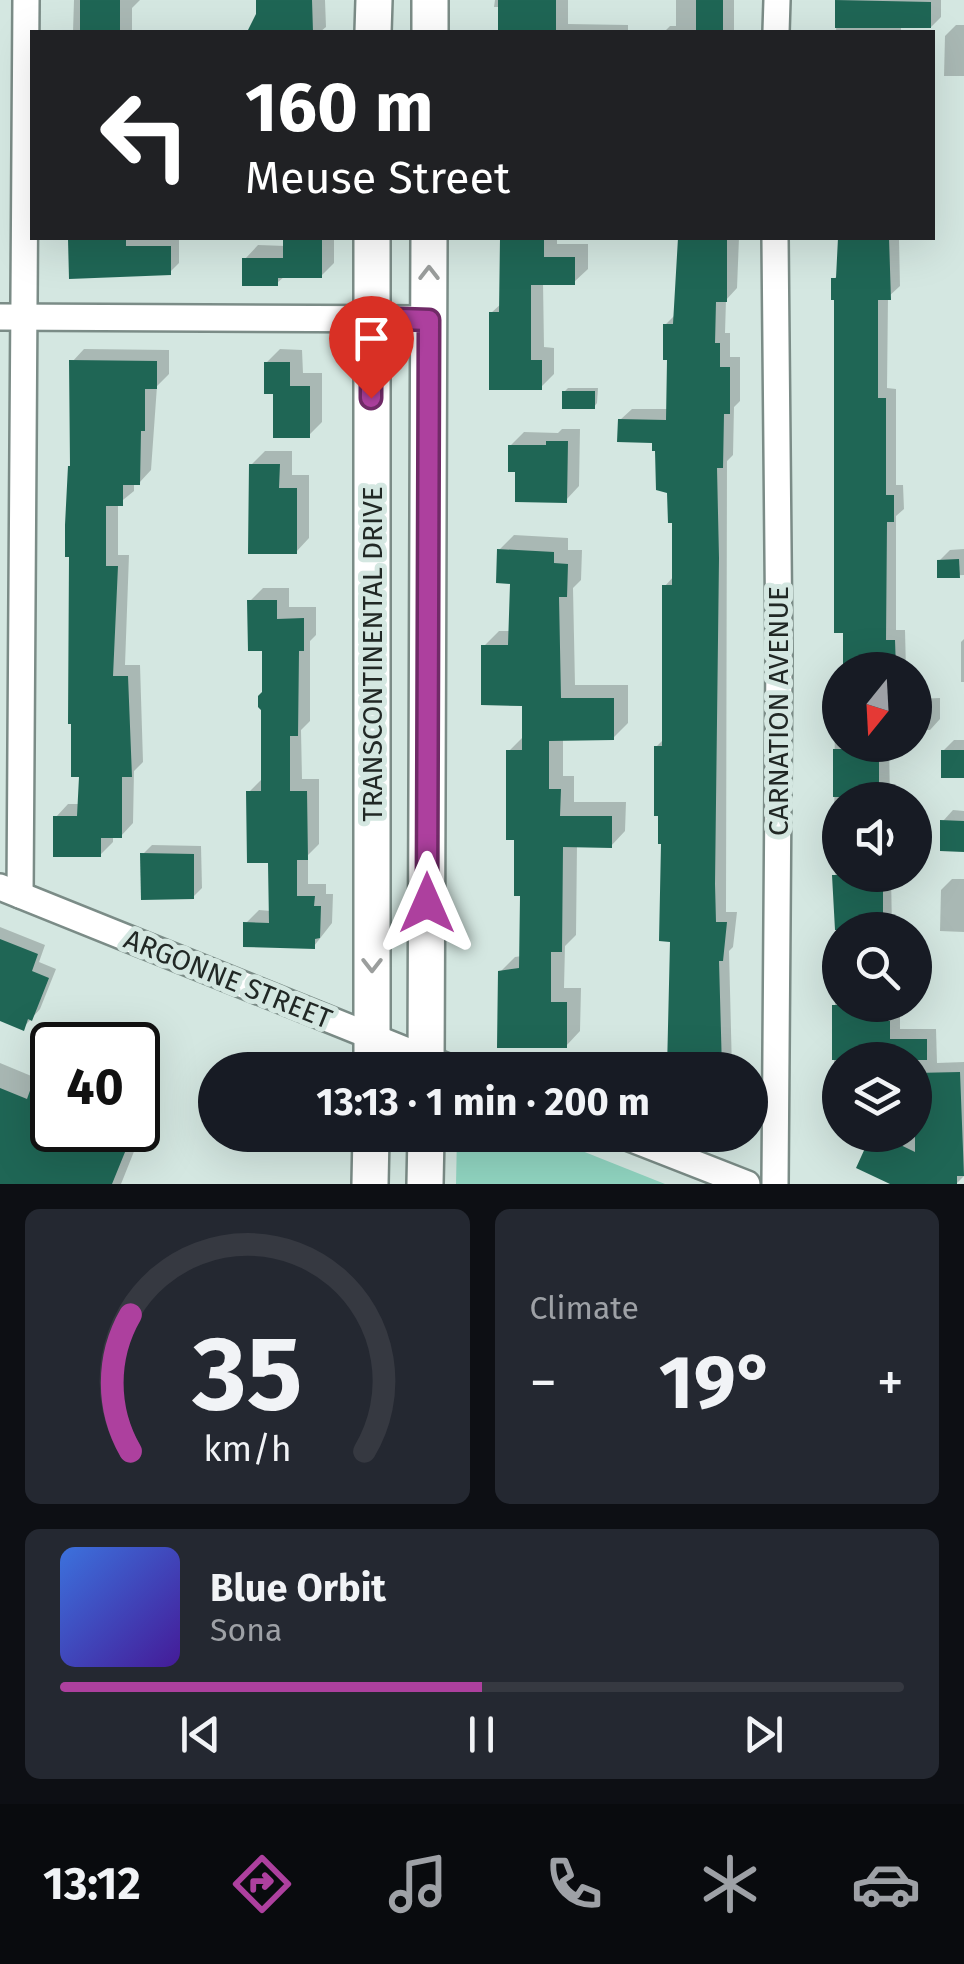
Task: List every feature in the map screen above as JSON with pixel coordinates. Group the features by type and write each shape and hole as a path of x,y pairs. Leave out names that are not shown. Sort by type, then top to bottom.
{"street":[{"path":"10,891 13,317 26,0"},
{"path":"374,0 374,30"},
{"path":"430,0 430,30"},
{"path":"776,30 777,0"},
{"name":"TRANSCONTINENTAL DRIVE","path":"372,240 372,1052"},
{"name":"TRANSCONTINENTAL DRIVE","path":"429,240 436,1052"},
{"name":"CARNATION AVENUE","path":"775,240 779,655 776,1184"},
{"path":"13,317 429,320"},
{"name":"ARGONNE STREET","path":"10,891 368,1052"},
{"path":"370,1184 371,1152"},
{"path":"425,1184 426,1152"},
{"path":"666,1152 748,1184"}],"green space":[{"path":"457,1152 585,1152 665,1184 456,1184"}],"building":[{"path":"80,0 120,0 120,30 80,30"},
{"path":"256,0 312,0 313,30 248,30 256,14"},
{"path":"498,0 556,0 556,30 498,30"},
{"path":"696,0 723,0 723,30 696,30"},
{"path":"835,0 931,2 931,28 835,28"},
{"path":"68,240 126,240 126,246 171,246 171,275 69,279"},
{"path":"283,240 322,240 322,278 278,278 278,286 242,286 242,258 283,258"},
{"path":"500,240 544,240 544,257 575,257 575,285 531,285 531,360 542,360 542,390 489,390 489,312 499,312"},
{"path":"678,240 727,240 727,302 716,302 715,343 720,343 720,367 730,367 730,414 724,414 723,468 717,468 715,884 716,922 727,922 723,961 719,961 722,1052 667,1052 670,942 659,941 661,844 658,816 654,816 654,746 662,746 662,585 672,585 672,523 668,523 667,493 656,490 652,443 617,442 618,419 666,420 663,324 673,324"},
{"path":"838,240 889,240 891,300 878,300 878,398 886,398 886,495 894,495 894,522 887,522 886,640 895,640 895,652 843,652 843,633 834,633 831,278 836,278"},
{"path":"69,360 157,361 157,389 145,389 140,485 123,485 123,506 106,506 106,566 118,566 113,676 128,676 132,777 122,777 122,838 101,838 101,857 53,857 53,816 77,816 79,777 71,777 68,724 69,557 65,557 65,525 70,466"},
{"path":"264,362 290,362 290,386 310,386 310,438 273,438 273,394 264,394"},
{"path":"562,391 595,391 595,409 562,409"},
{"path":"546,441 568,441 567,503 515,502 515,472 508,472 508,445 546,445"},
{"path":"249,464 280,464 279,488 297,488 297,554 248,554"},
{"path":"497,549 554,552 554,563 568,564 567,597 559,597 561,698 614,698 614,740 549,741 549,789 561,789 560,816 612,816 612,848 563,847 562,952 551,952 551,1002 567,1002 567,1048 497,1048 498,971 519,968 520,896 514,896 514,840 506,840 506,750 522,750 522,706 481,705 481,645 508,645 510,584 496,583"},
{"path":"959,559 960,578 937,578 937,560"},
{"path":"247,600 277,600 277,619 304,618 304,651 299,651 298,736 290,736 290,791 307,791 308,860 297,860 297,896 315,896 314,906 321,906 320,938 315,939 315,949 243,947 243,922 269,923 268,863 247,863 246,791 261,791 258,696 262,692 262,651 248,651"},
{"path":"941,750 964,750 964,778 941,778"},
{"path":"833,762 879,762 879,782 833,782"},
{"path":"940,820 964,821 964,852 940,851"},
{"path":"140,853 194,854 194,899 141,900"},
{"path":"833,892 883,892 883,912 834,912"},
{"path":"0,939 38,954 32,971 49,978 24,1031 0,1021"},
{"path":"832,1022 890,1022 890,1039 927,1039 927,1042 832,1042"},
{"path":"960,1072 964,1176 957,1176 957,1184 890,1184 856,1168 863,1152 932,1152 932,1073"},
{"path":"0,1088 27,1099 30,1091 30,1152 125,1152 112,1184 0,1184"}],"route":[{"path":"371,398 371,318 429,320 427,903"}]}
